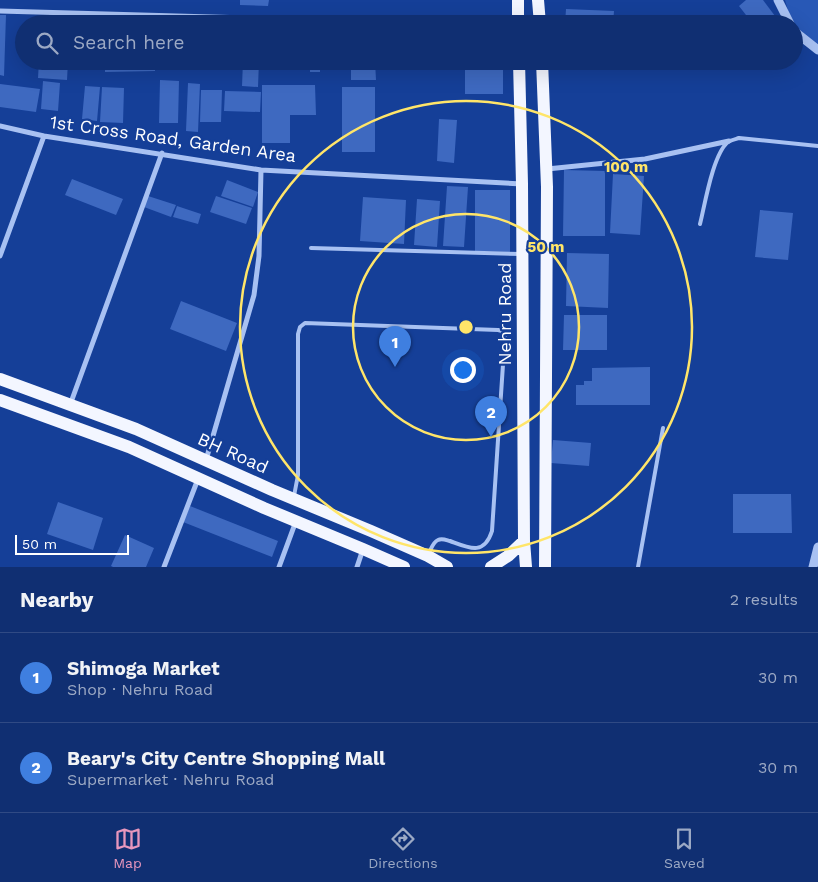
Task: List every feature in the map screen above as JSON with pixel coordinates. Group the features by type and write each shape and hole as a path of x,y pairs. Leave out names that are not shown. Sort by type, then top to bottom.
{"main road":[{"path":"518,0 518,15"},
{"path":"538,0 539,15"},
{"name":"Nehru Road","path":"519,70 522,184 524,541 526,567"},
{"path":"542,70 546,169 545,567"},
{"name":"BH Road","path":"0,379 136,429 293,499 428,556 447,567"},
{"name":"BH Road","path":"0,400 129,447 404,567"},
{"path":"491,567 508,556 524,541"}],"street":[{"path":"778,0 786,15"},
{"path":"0,11 139,15"},
{"path":"803,38 818,50"},
{"name":"1st Cross Road, Garden Area","path":"0,126 44,136 261,170 522,184"},
{"path":"0,256 44,136"},
{"path":"546,169 645,159 729,141"},
{"path":"70,405 162,154"},
{"path":"206,460 254,295 259,256 261,170"},
{"path":"164,567 198,478"},
{"path":"279,567 296,521"},
{"path":"813,567 818,547"},
{"path":"357,567 363,549"}],"lane":[{"path":"700,224 715,166 722,149 729,141 739,138 818,146"},
{"path":"311,248 522,254"},
{"path":"293,499 298,475 298,334 300,327 305,323 502,331 505,334 492,531 489,540 483,547 475,549 444,539 434,543 428,556"},
{"path":"638,567 663,428"}],"shaded area":[{"path":"785,0 818,0 818,50 803,38 803,15 789,15"}],"building":[{"path":"240,0 269,0 268,6 240,5"},
{"path":"746,0 763,0 774,15 746,15 739,6"},
{"path":"566,9 614,11 614,15 566,15"},
{"path":"49,14 68,14 68,15"},
{"path":"0,15 6,15 4,76 0,75"},
{"path":"38,70 68,70 67,80 38,78"},
{"path":"105,70 155,70 155,71 105,72"},
{"path":"243,70 259,70 258,87 242,86"},
{"path":"310,70 320,70 320,72 310,72"},
{"path":"351,70 375,70 376,80 351,80"},
{"path":"465,70 503,70 503,94 465,94"},
{"path":"160,80 179,81 178,123 159,123"},
{"path":"43,81 60,83 58,111 41,109"},
{"path":"188,83 200,84 198,132 186,131"},
{"path":"0,84 40,89 36,112 0,107"},
{"path":"262,85 315,85 316,115 290,115 290,143 262,143"},
{"path":"85,86 100,87 97,121 82,119"},
{"path":"102,87 124,88 123,123 100,122"},
{"path":"342,87 375,87 375,152 342,152"},
{"path":"201,90 222,90 221,122 200,122"},
{"path":"225,91 261,92 260,112 224,111"},
{"path":"439,119 457,120 454,163 437,161"},
{"path":"564,170 605,171 605,236 563,236"},
{"path":"613,174 644,176 640,235 610,233"},
{"path":"72,179 123,199 116,215 65,195"},
{"path":"227,180 258,192 253,207 221,196"},
{"path":"447,186 468,187 464,247 443,246"},
{"path":"475,190 510,190 510,252 475,251"},
{"path":"148,196 176,205 171,217 144,207"},
{"path":"216,196 252,208 246,224 210,212"},
{"path":"363,197 406,200 404,244 360,241"},
{"path":"417,199 440,201 437,247 414,245"},
{"path":"177,206 201,214 198,224 173,217"},
{"path":"760,210 793,213 788,260 755,257"},
{"path":"567,253 609,254 608,308 566,306"},
{"path":"181,301 237,323 226,351 170,329"},
{"path":"564,315 607,315 607,350 563,350"},
{"path":"650,367 650,405 576,405 576,385 584,385 584,381 592,381 592,368"},
{"path":"553,440 591,443 589,466 551,463"},
{"path":"733,494 791,494 792,533 733,533"},
{"path":"58,502 103,518 93,550 47,534"},
{"path":"190,506 278,541 272,557 183,522"},
{"path":"125,535 154,548 146,567 111,566"}],"place":[{"name":"Shimoga Market","path":"395,367"},
{"name":"Beary's City Centre Shopping Mall","path":"491,437"}]}
